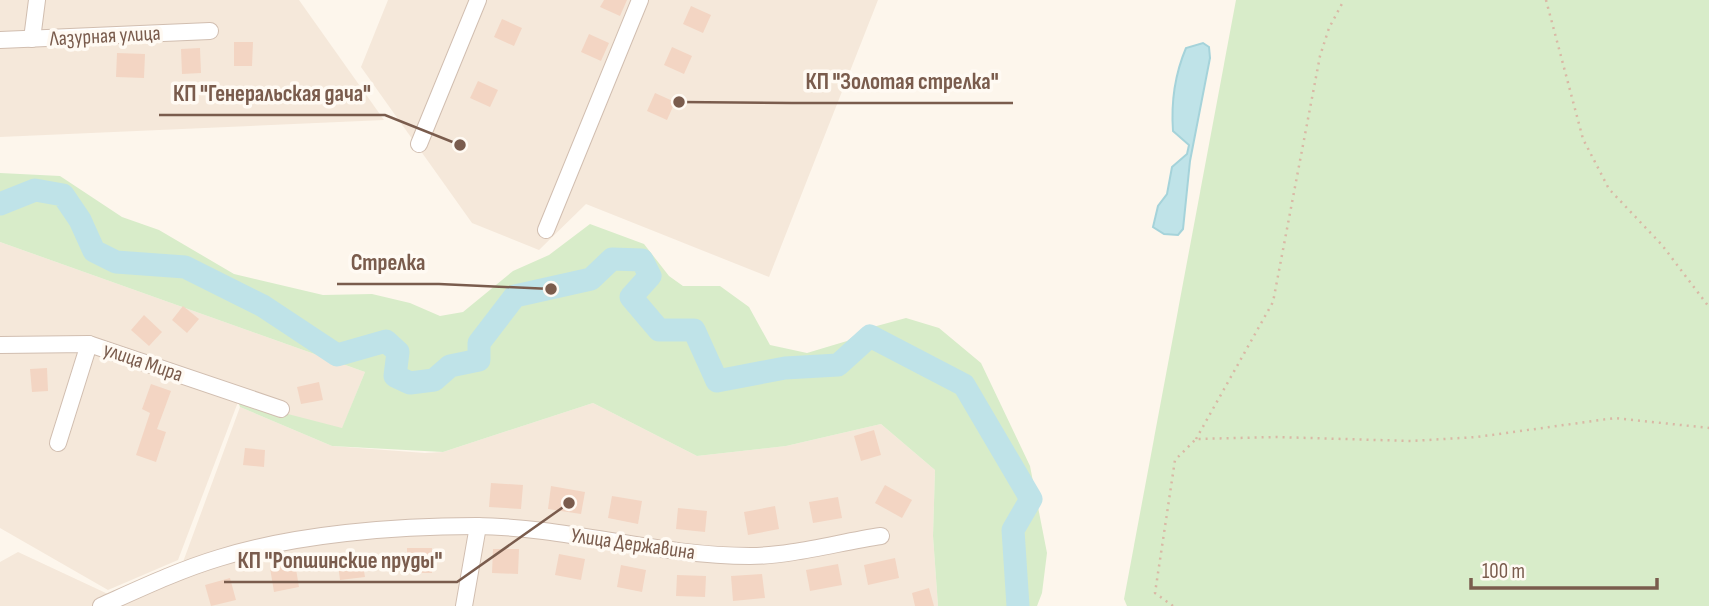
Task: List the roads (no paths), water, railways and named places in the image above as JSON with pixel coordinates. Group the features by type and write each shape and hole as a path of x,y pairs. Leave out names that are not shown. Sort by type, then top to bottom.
{"street":[{"path":"32,39 37,0"},
{"path":"419,144 478,0"},
{"path":"546,230 640,0"},
{"name":"Лазурная улица","path":"0,40 210,31"},
{"path":"58,443 89,344"},
{"name":"улица Мира","path":"0,345 89,344 281,410"},
{"path":"464,606 478,526"},
{"name":"Улица Державина","path":"101,606 219,558 304,540 411,529 478,526 592,537 715,555 753,556 881,536"}],"water":[{"path":"1203,43 1209,47 1210,58 1190,161 1183,229 1178,235 1164,234 1153,227 1158,206 1167,194 1172,167 1187,154 1189,145 1173,131 1173,99 1177,78 1186,48"}],"waterway":[{"path":"0,204 35,190 63,195 80,220 94,251 116,262 185,267 263,306 337,355 386,341 398,352 395,376 410,383 434,380 450,366 479,360 479,343 515,296 591,279 612,259 642,260 650,276 631,297 659,330 694,330 717,381 785,368 838,365 870,336 964,385 1031,499 1013,530 1018,606"}],"place":[{"name":"КП \"Золотая стрелка\"","path":"679,102"},
{"name":"КП \"Генеральская дача\"","path":"460,145"},
{"name":"Стрелка","path":"551,289"},
{"name":"КП \"Ропшинские пруды\"","path":"569,503"}]}
